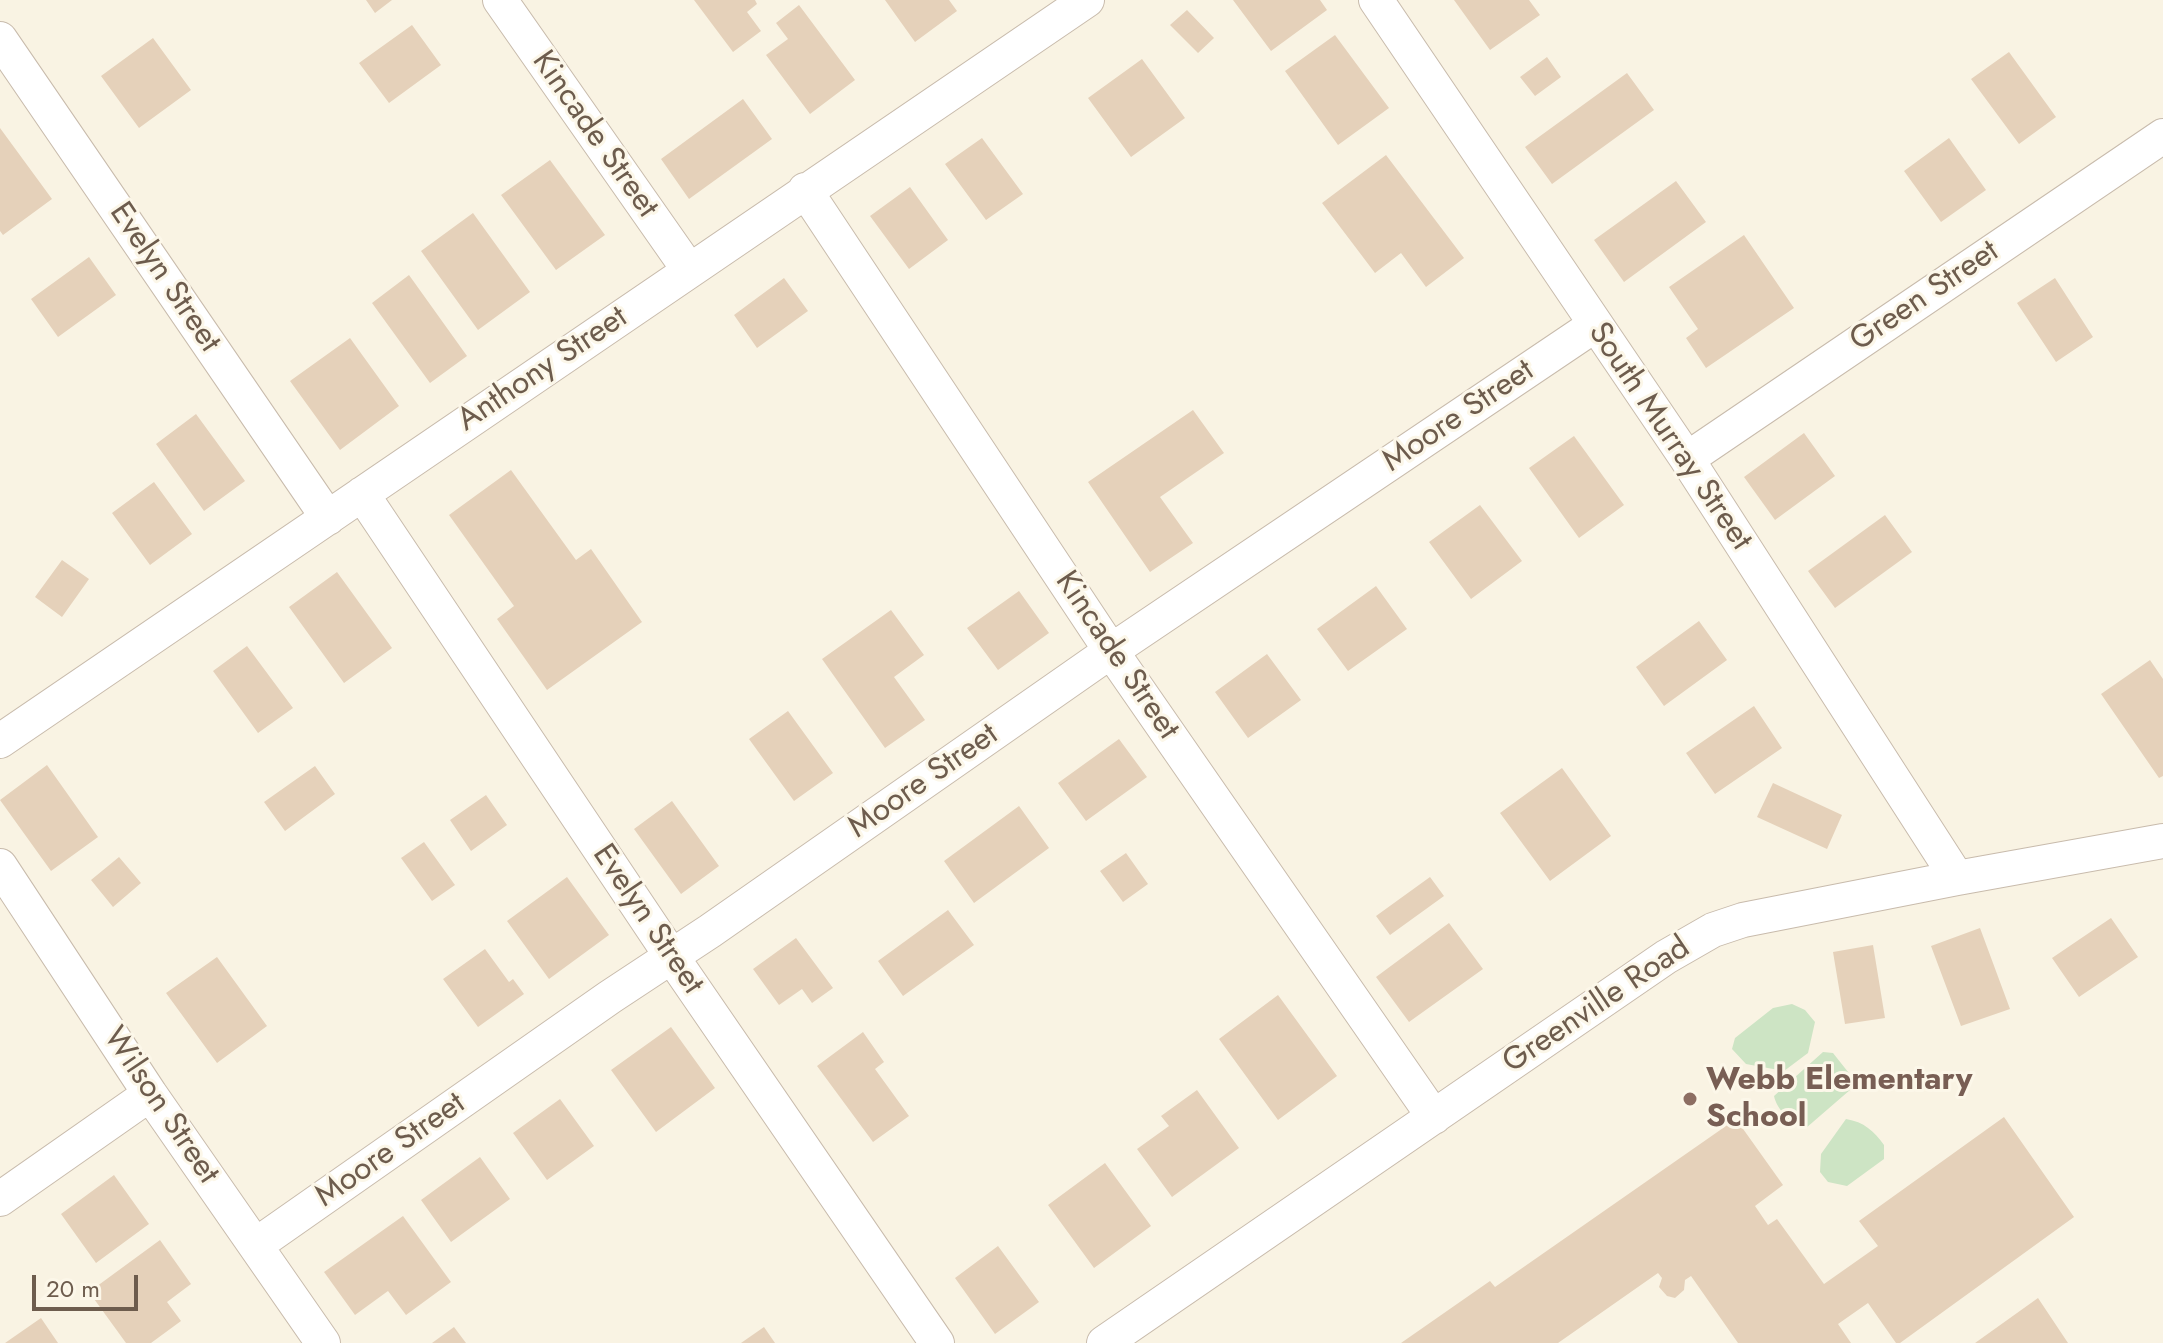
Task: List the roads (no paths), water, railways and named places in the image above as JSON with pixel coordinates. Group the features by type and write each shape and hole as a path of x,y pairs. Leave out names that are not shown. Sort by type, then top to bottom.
{"street":[{"name":"Kincade Street","path":"500,0 689,270"},
{"name":"Anthony Street","path":"0,741 1087,0"},
{"name":"South Murray Street","path":"1376,0 1687,459 1957,878"},
{"name":"Evelyn Street","path":"0,39 328,518"},
{"name":"Green Street","path":"1687,459 2163,136"},
{"name":"Kincade Street","path":"805,190 1111,651 1434,1117"},
{"name":"Moore Street","path":"256,1245 1111,651 1595,325"},
{"name":"Evelyn Street","path":"362,494 672,957 937,1343"},
{"name":"Greenville Road","path":"1114,1340 1666,957 1713,930 1743,920 2163,841"},
{"name":"Wilson Street","path":"0,866 150,1094 323,1343"},
{"path":"0,1199 150,1094"}],"place":[{"name":"Webb Elementary School","path":"1690,1099"}]}
